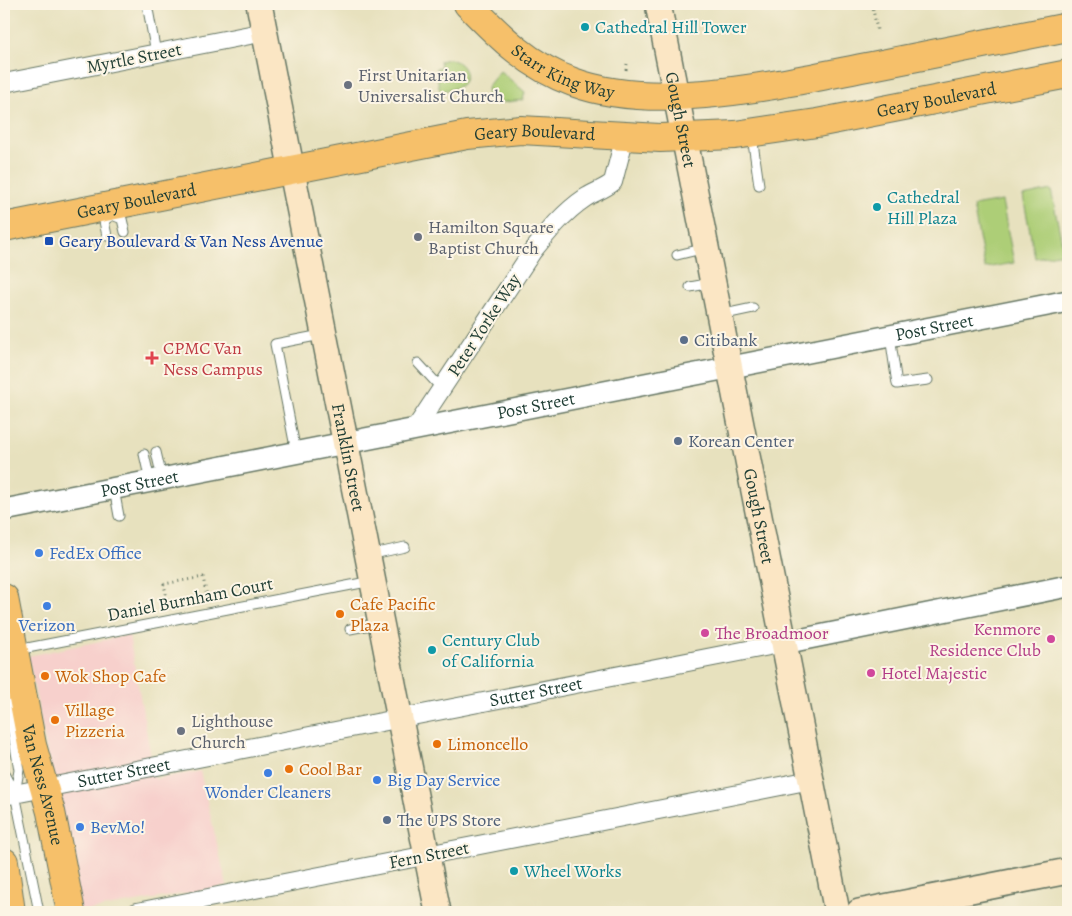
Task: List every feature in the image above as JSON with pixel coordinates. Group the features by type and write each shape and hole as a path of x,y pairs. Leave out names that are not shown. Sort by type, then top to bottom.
{"main road":[{"name":"Franklin Street","path":"259,4 438,912"},
{"name":"Starr King Way","path":"468,4 503,40 552,74 598,90 676,96"},
{"name":"Gough Street","path":"658,4 706,248 701,285 719,315 837,912"},
{"path":"676,96 730,91 782,83 1068,27"},
{"name":"Geary Boulevard","path":"4,227 111,210 292,169 440,140 494,132 550,131 685,138 752,133 817,123 1068,74"},
{"name":"Van Ness Avenue","path":"4,598 32,745 51,812 71,912"},
{"path":"4,862 11,912"},
{"path":"860,912 1068,871"}],"street":[{"name":"Myrtle Street","path":"4,83 265,32"},
{"name":"Peter Yorke Way","path":"415,429 544,236 585,198 613,182 625,136"},
{"name":"Post Street","path":"4,510 1068,301"},
{"name":"Sutter Street","path":"9,795 1068,586"},
{"name":"Fern Street","path":"137,912 811,780"}],"lane":[{"path":"147,4 156,53"},
{"path":"752,133 759,185"},
{"path":"107,236 104,222 111,210 122,219 125,232"},
{"path":"677,254 706,248"},
{"path":"719,315 753,308"},
{"path":"296,452 275,344 324,334"},
{"path":"890,336 896,384 928,380"},
{"path":"418,363 442,389"},
{"path":"156,452 156,480"},
{"path":"144,454 156,480"},
{"path":"114,488 119,516"},
{"path":"368,555 405,547"},
{"name":"Daniel Burnham Court","path":"14,650 372,580"},
{"path":"350,629 381,622"},
{"path":"4,679 20,770 9,795"},
{"path":"4,774 39,912"}],"path":[{"path":"872,4 877,30"},
{"path":"626,70 627,64"},
{"path":"170,620 164,584 203,576 210,612"}],"shaded area":[{"path":"129,635 155,779 200,771 227,886 79,912 28,656"}],"green space":[{"path":"448,59 457,62 463,68 465,76 461,85 441,91 436,68 441,67 440,61"},
{"path":"500,71 525,92 523,100 489,104 487,87"},
{"path":"1051,190 1064,253 1035,258 1023,196"},
{"path":"1002,201 1014,263 985,268 973,206"}],"place":[{"name":"Cathedral Hill Tower","path":"585,27"},
{"name":"First Unitarian Universalist Church","path":"348,85"},
{"name":"Cathedral Hill Plaza","path":"877,207"},
{"name":"Hamilton Square Baptist Church","path":"418,237"},
{"name":"Geary Boulevard & Van Ness Avenue","path":"49,241"},
{"name":"Citibank","path":"684,340"},
{"name":"CPMC Van Ness Campus","path":"152,358"},
{"name":"Korean Center","path":"678,441"},
{"name":"FedEx Office","path":"39,553"},
{"name":"Verizon","path":"47,606"},
{"name":"Cafe Pacific Plaza","path":"340,614"},
{"name":"The Broadmoor","path":"705,633"},
{"name":"Kenmore Residence Club","path":"1051,639"},
{"name":"Century Club of California","path":"432,650"},
{"name":"Hotel Majestic","path":"871,673"},
{"name":"Wok Shop Cafe","path":"45,676"},
{"name":"Village Pizzeria","path":"55,720"},
{"name":"Lighthouse Church","path":"181,731"},
{"name":"Limoncello","path":"437,744"},
{"name":"Cool Bar","path":"289,769"},
{"name":"Wonder Cleaners","path":"268,773"},
{"name":"Big Day Service","path":"377,780"},
{"name":"The UPS Store","path":"387,820"},
{"name":"BevMo!","path":"80,827"},
{"name":"Wheel Works","path":"514,871"}]}
